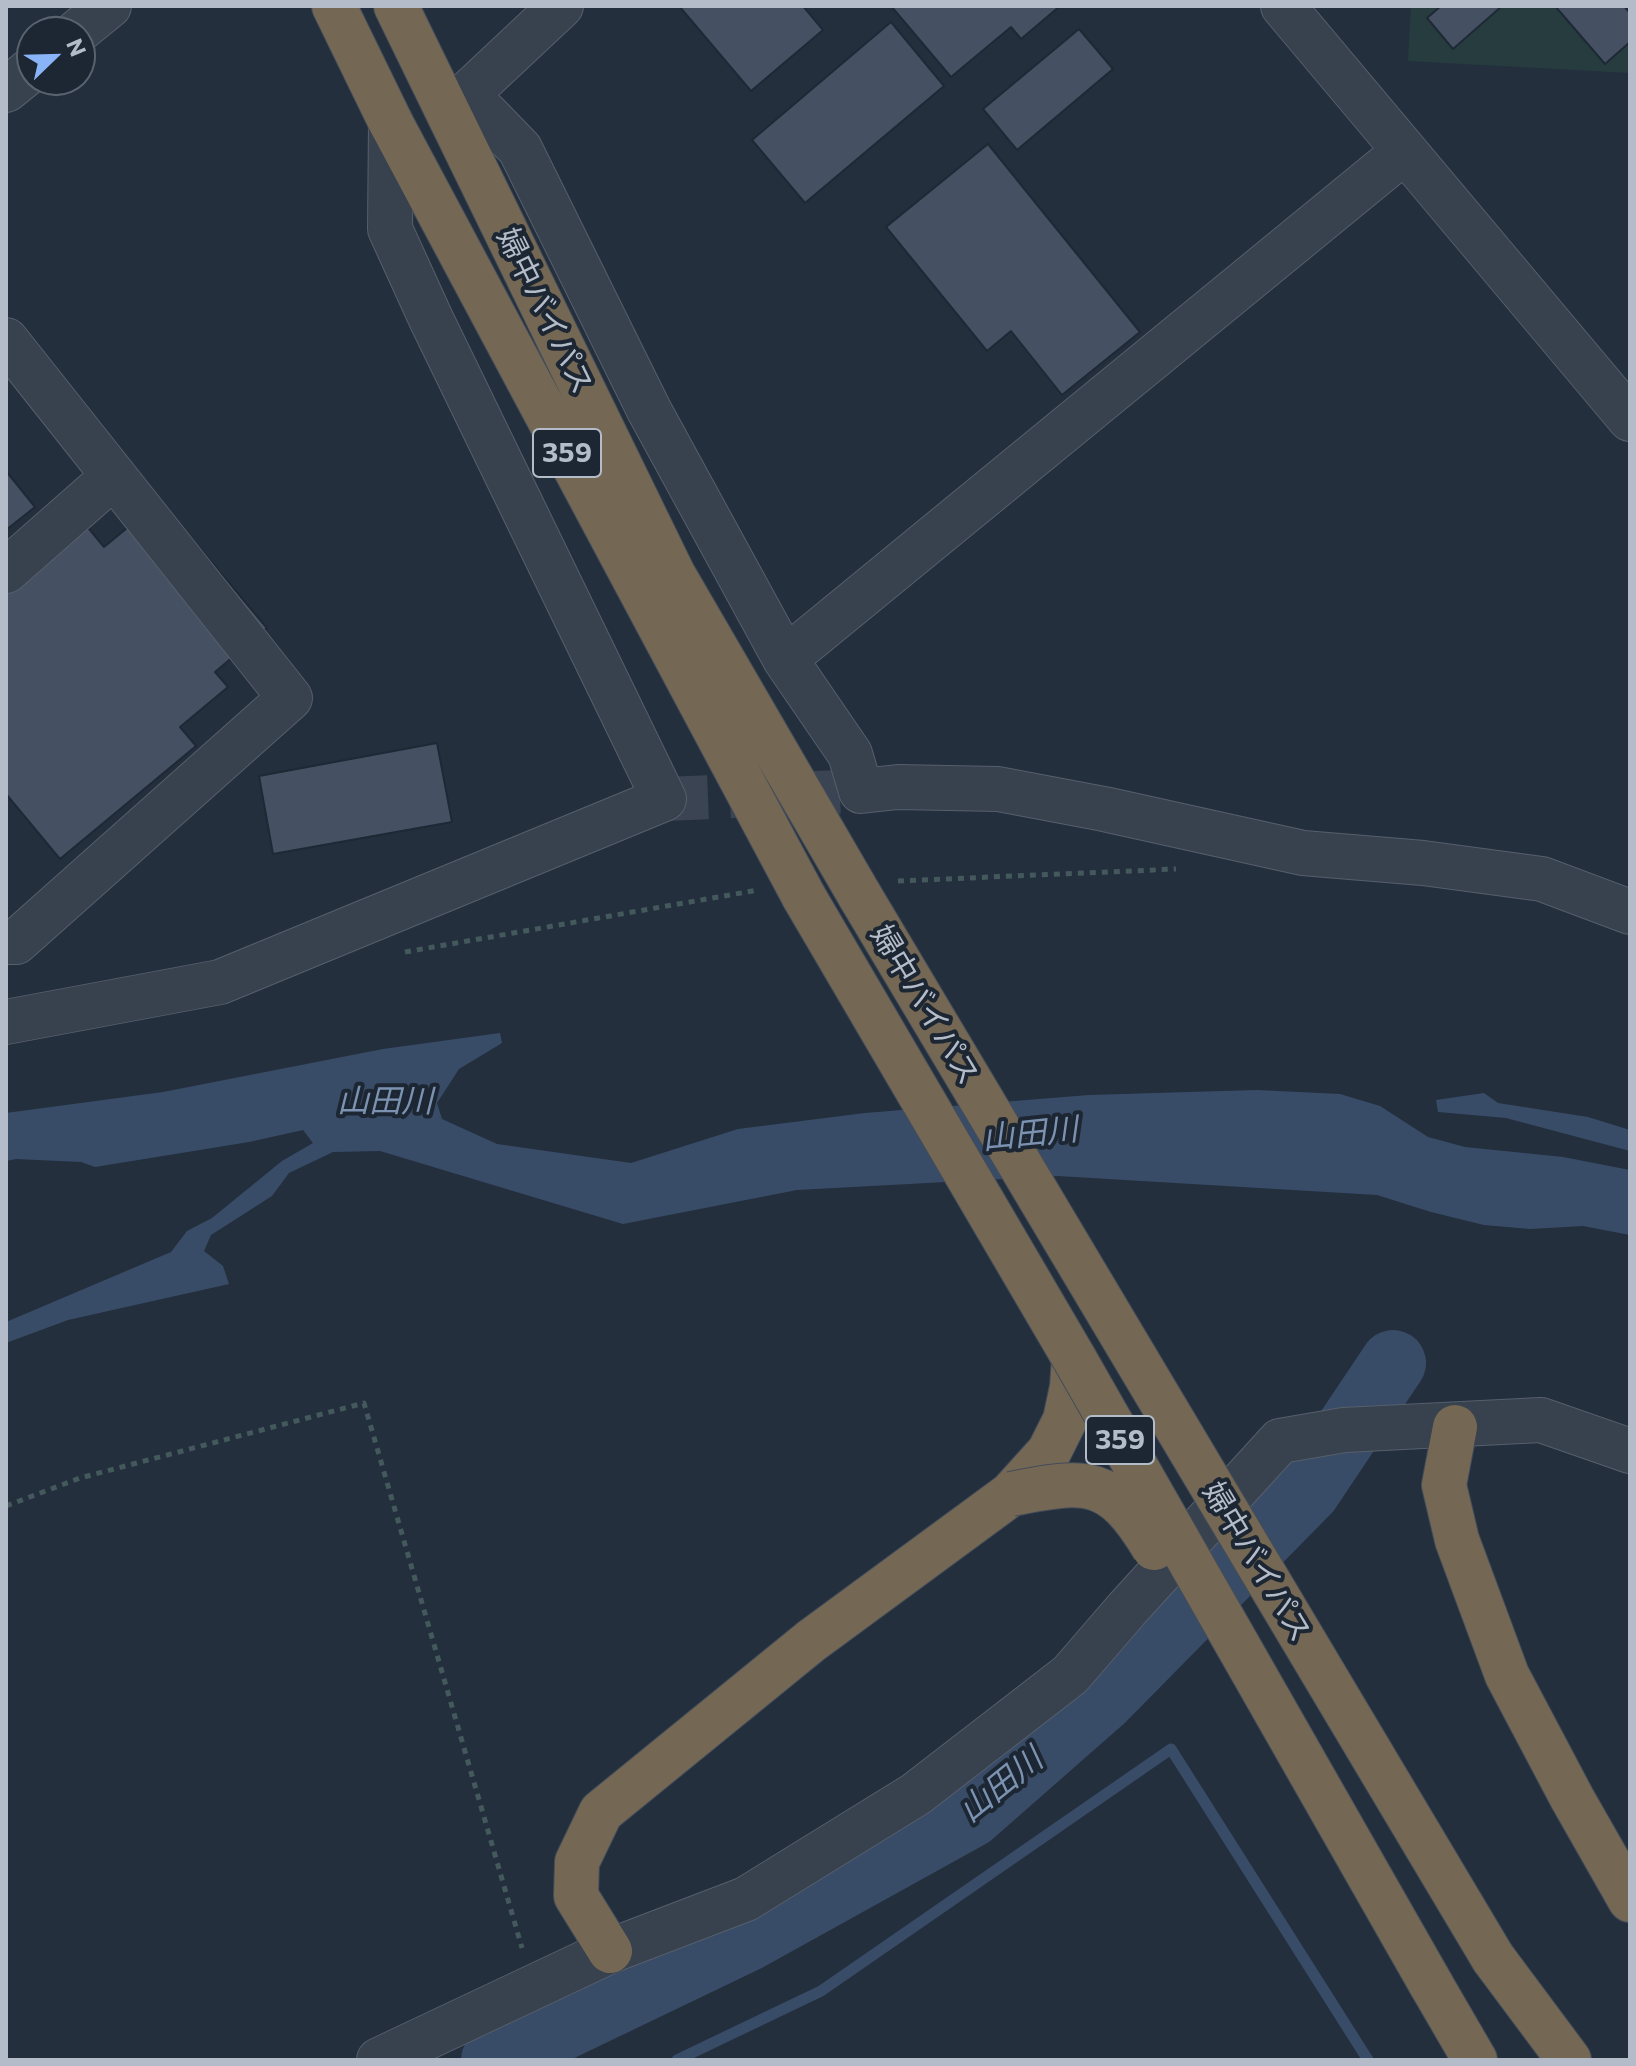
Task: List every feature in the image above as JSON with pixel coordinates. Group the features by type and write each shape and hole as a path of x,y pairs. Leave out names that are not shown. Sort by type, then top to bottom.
{"highway":[{"name":"婦中バイパス","path":"334,6 391,123 800,890 1074,1358 1475,2060"},
{"name":"婦中バイパス","path":"396,6 673,574 1551,2060"},
{"path":"610,1951 576,1896 577,1862 601,1812 811,1641 1011,1494 1049,1452 1065,1420 1074,1358"},
{"path":"1455,1427 1444,1485 1463,1555 1507,1675 1630,1900"},
{"path":"1011,1494 1058,1485 1089,1485 1121,1502 1147,1536 1228,1673 1299,1756"},
{"path":"1493,1958 1569,2060"}],"street":[{"path":"448,112 561,6"},
{"path":"1283,6 1630,419"},
{"path":"448,112 486,114 520,149 649,410 785,659 850,754 861,791 898,787 998,789 1303,853 1423,863 1542,879 1630,912"},
{"path":"6,1022 220,982 664,799 390,229 391,123"},
{"path":"785,659 1405,151"},
{"path":"6,340 290,698 16,942 6,942"},
{"path":"6,571 114,476"},
{"path":"379,2060 610,1951 746,1899 916,1794 1070,1675 1280,1441 1344,1430 1455,1427 1541,1420 1630,1451"}],"path":[{"path":"857,889 1183,868"},
{"path":"399,953 800,890"},
{"path":"6,1506 80,1478 364,1403 533,1988"}],"green space":[{"path":"1411,6 1630,6 1630,73 1408,61"}],"water":[{"name":"山田川","path":"500,1033 502,1043 459,1069 437,1103 442,1119 497,1144 631,1163 738,1129 865,1113 1089,1095 1257,1090 1340,1094 1380,1106 1428,1137 1465,1147 1563,1157 1630,1170 1630,1235 1583,1226 1530,1229 1484,1225 1377,1195 1058,1176 797,1190 623,1224 380,1151 333,1152 289,1173 272,1196 211,1235 204,1251 223,1266 229,1284 68,1320 6,1343 6,1322 171,1252 187,1231 212,1218 282,1161 313,1143 303,1130 95,1167 81,1162 6,1161 6,1113 163,1092 383,1049"},
{"path":"1484,1093 1498,1103 1588,1117 1630,1130 1630,1151 1506,1118 1438,1112 1436,1100"}],"building":[{"path":"679,6 803,6 823,30 751,91"},
{"path":"891,6 1060,6 1021,39 1011,27 951,77"},
{"path":"1441,6 1502,6 1453,49 1427,18"},
{"path":"1555,6 1624,6 1630,13 1630,42 1605,64"},
{"path":"891,22 944,86 805,203 752,140"},
{"path":"1079,29 1113,69 1017,150 983,109"},
{"path":"988,144 1140,332 1062,395 1011,331 987,351 886,227"},
{"path":"6,471 35,507 6,530"},
{"path":"160,501 267,628 215,672 228,687 180,727 196,746 60,859 6,794 6,590 85,524 104,547"},
{"path":"437,743 452,822 273,854 259,776"}],"waterway":[{"name":"山田川","path":"494,2060 748,1938 970,1815 1101,1700 1308,1490 1393,1363"},
{"path":"677,2060 821,1991 1171,1749 1368,2060"}],"tunnel":[{"path":"664,799 861,791"}]}
